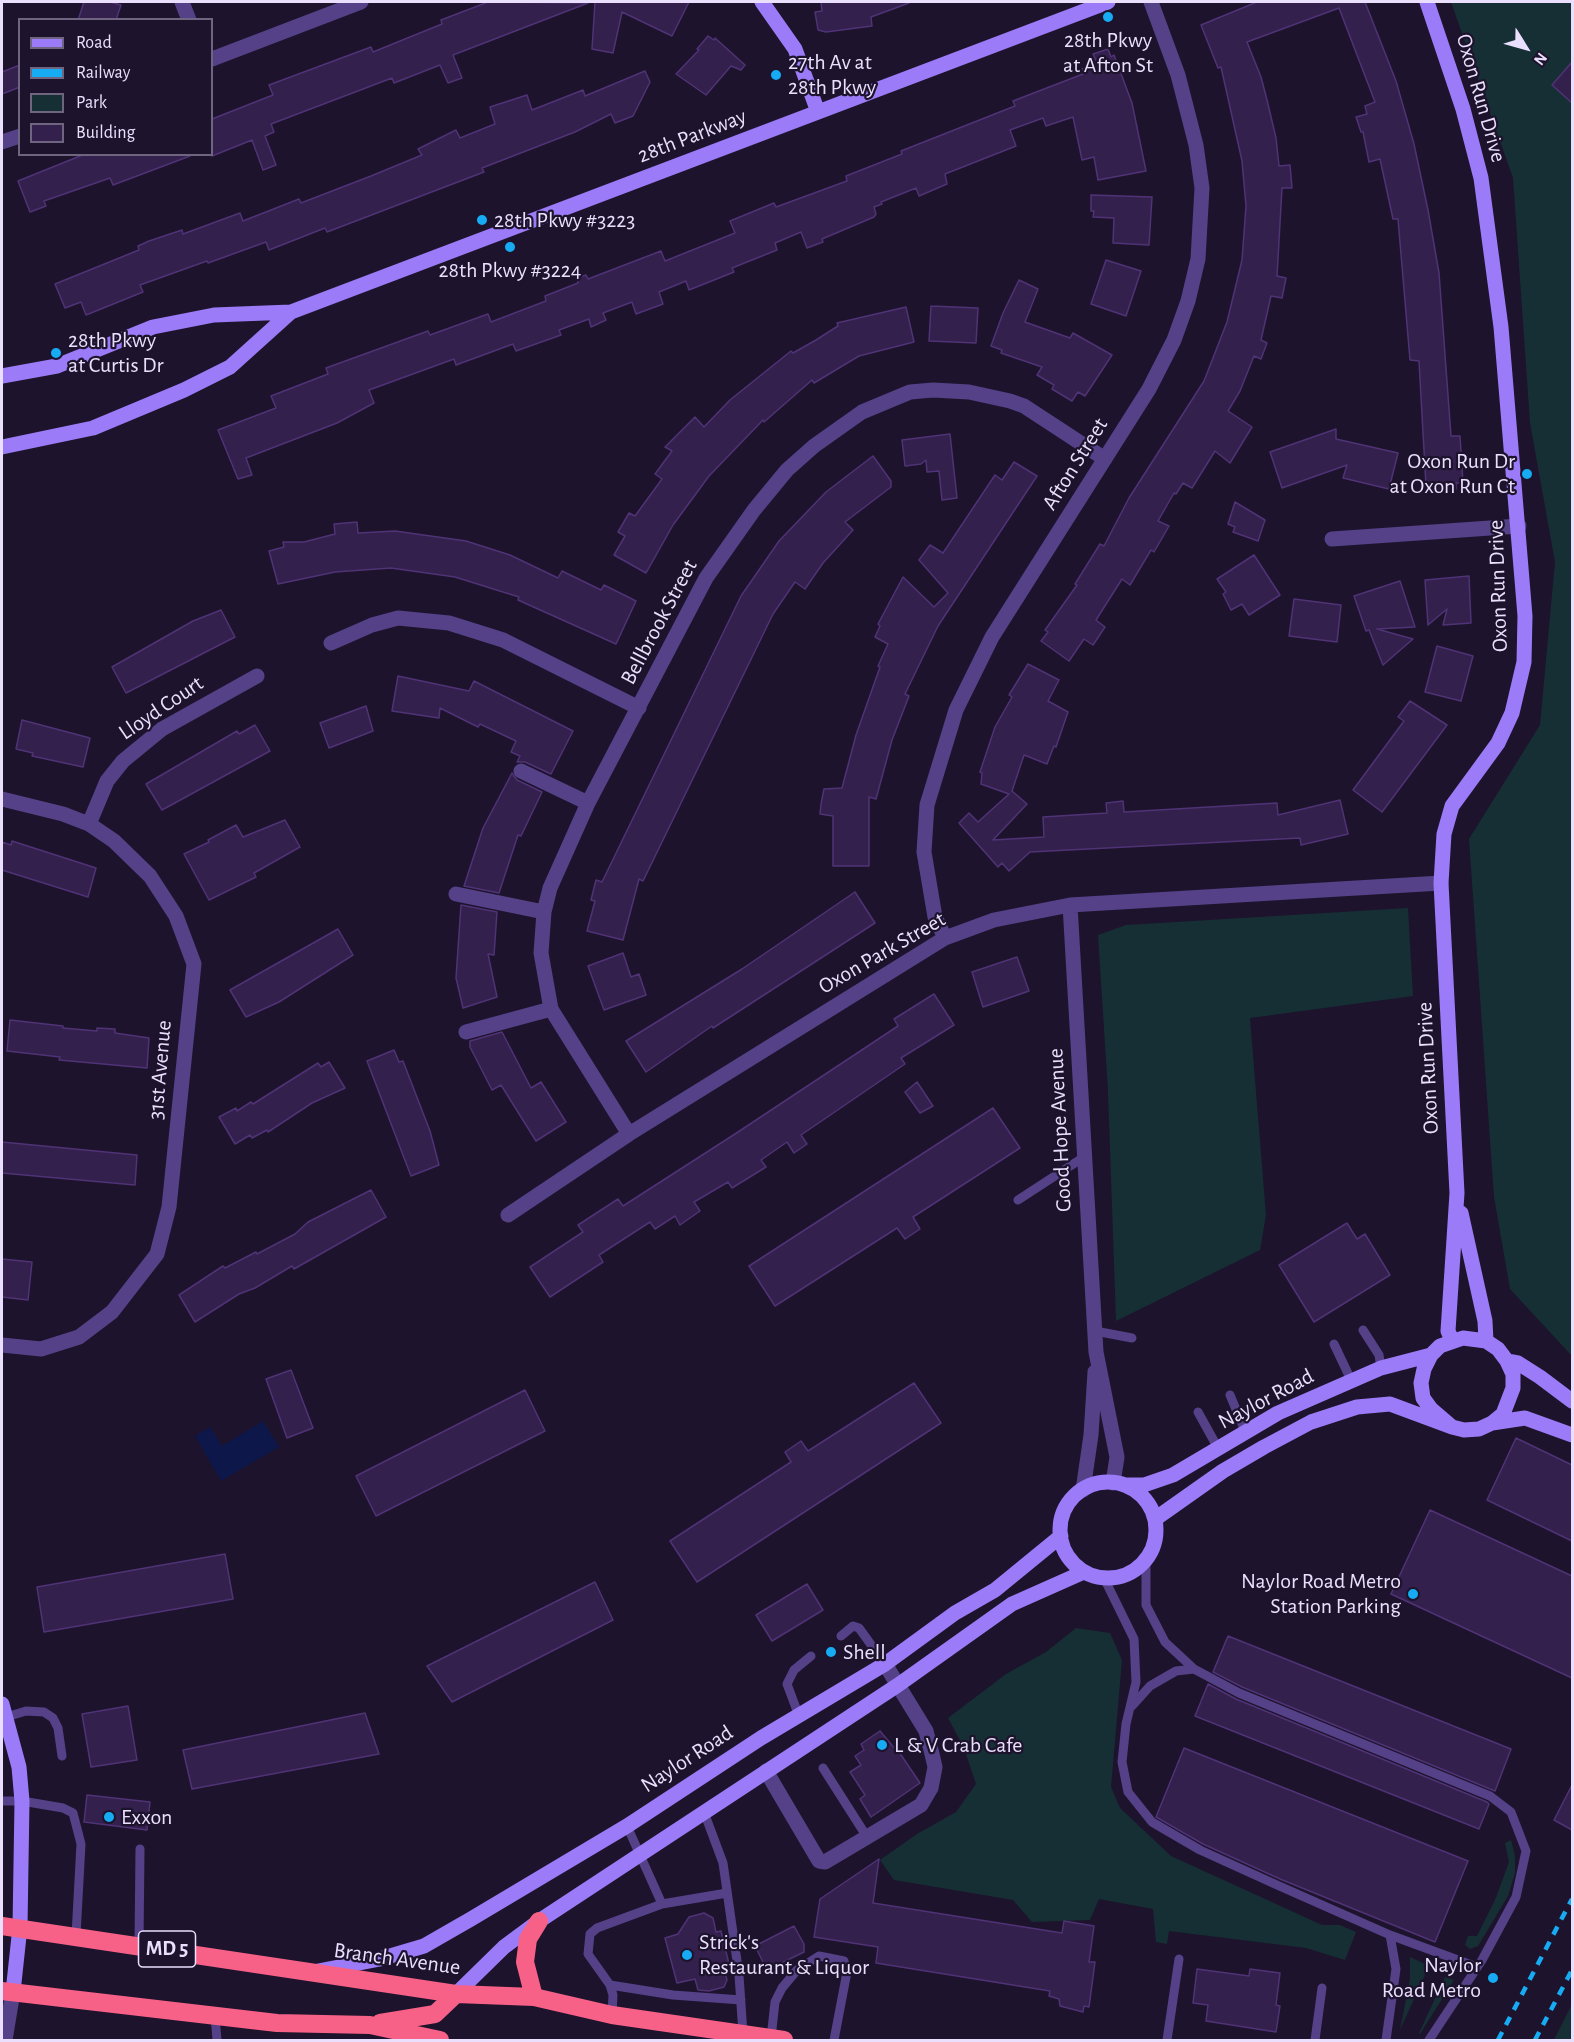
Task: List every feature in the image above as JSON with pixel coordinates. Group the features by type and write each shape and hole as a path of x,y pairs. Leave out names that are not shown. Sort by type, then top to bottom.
{"highway":[{"path":"534,1997 525,1962 528,1939 539,1921"},
{"name":"Branch Avenue","path":"2,1926 76,1935 456,1994 534,1997 612,2015 777,2039"},
{"path":"8,1992 277,2023 369,2025 440,2040"},
{"path":"369,2025 435,2014 456,1994"}],"street":[{"path":"182,2 188,18"},
{"path":"213,59 361,2"},
{"path":"762,2 774,15 795,49 818,112"},
{"name":"28th Parkway","path":"2,376 57,366 153,327 214,315 291,312 1108,2"},
{"name":"Afton Street","path":"945,938 934,917 924,852 927,805 942,752 973,672 1149,388 1174,340 1188,301 1198,259 1202,188 1196,145 1178,75 1151,2"},
{"name":"Oxon Run Drive","path":"1427,2 1460,98 1481,178 1501,327 1525,616 1524,662 1517,695 1498,743 1449,811 1444,834 1441,883 1457,1193 1448,1330 1452,1340"},
{"path":"2,142 18,137"},
{"name":"28th Parkway","path":"2,447 93,428 184,390 230,367 291,312"},
{"name":"Bellbrook Street","path":"629,1134 551,1009 541,953 543,912 550,888 588,803 706,578 754,510 787,470 814,446 862,412 910,392 933,390 990,396 1024,406 1105,459"},
{"path":"1332,539 1519,526"},
{"path":"331,643 372,625 398,618 449,623 503,640 639,708"},
{"name":"Lloyd Court","path":"89,824 102,789 123,761 162,729 257,676"},
{"path":"521,771 588,803"},
{"name":"31st Avenue","path":"2,799 63,814 89,824 114,841 150,876 176,916 194,964 169,1207 156,1254 112,1312 79,1338 41,1350 2,1345"},
{"name":"Oxon Park Street","path":"508,1215 629,1134 945,938 1002,918 1070,905 1441,883"},
{"path":"456,894 543,912"},
{"name":"Good Hope Avenue","path":"1070,905 1096,1352 1091,1435 1083,1490"},
{"path":"466,1032 551,1009"},
{"name":"Oxon Run Drive","path":"1457,1193 1485,1321 1486,1341"},
{"path":"1492,1423 1506,1407 1513,1388 1513,1374 1508,1361 1498,1349 1486,1341 1463,1338 1452,1340 1431,1356 1424,1369 1421,1383 1423,1398 1452,1427 1479,1429 1492,1423 1525,1418 1572,1435"},
{"name":"Good Hope Avenue","path":"1096,1352 1117,1457 1119,1484"},
{"name":"Naylor Road","path":"1119,1484 1144,1485 1173,1475 1219,1450 1245,1431 1278,1413 1381,1368 1431,1356"},
{"path":"1508,1361 1518,1363 1533,1372 1572,1401"},
{"name":"Naylor Road","path":"1155,1519 1223,1471 1264,1447 1311,1422 1357,1407 1390,1404 1452,1427"},
{"path":"1097,1484 1119,1484 1138,1493 1149,1504 1155,1519 1155,1540 1146,1560 1134,1570 1120,1577 1104,1578 1084,1572 1073,1563 1061,1536 1065,1510 1083,1490 1097,1484"},
{"name":"Naylor Road","path":"314,1972 380,1959 424,1946 627,1826 885,1664 955,1613 995,1590 1061,1536"},
{"path":"456,1994 504,1947 539,1921 898,1685 1012,1604 1084,1572"},
{"path":"766,1772 819,1861 825,1862 921,1805 931,1788 935,1767 926,1731 885,1664"},
{"path":"3,1714 19,1767 22,1801 20,1927 8,1992 5,2040"}],"lane":[{"path":"1018,1200 1084,1156"},
{"path":"1363,1330 1378,1355 1381,1368"},
{"path":"1095,1331 1132,1338"},
{"path":"1334,1344 1352,1382"},
{"path":"1230,1395 1245,1431"},
{"path":"1197,1412 1219,1450"},
{"path":"1146,1560 1146,1605 1165,1642 1194,1669 1239,1693 1490,1796 1511,1812 1526,1851 1516,1897 1477,1967 1429,2040"},
{"path":"1104,1578 1134,1639 1136,1682 1126,1724 1122,1762 1128,1792 1152,1822 1200,1850 1390,1935 1477,1967"},
{"path":"841,1636 853,1626 859,1628 885,1664"},
{"path":"799,1716 787,1684 794,1670 811,1656"},
{"path":"1132,1706 1150,1686 1176,1671 1194,1669"},
{"path":"3,1714 26,1711 44,1712 53,1718 58,1728 62,1756"},
{"path":"823,1768 867,1837"},
{"path":"2,1802 22,1801 63,1808 73,1813 81,1844 76,1935"},
{"path":"704,1812 723,1863 741,2000 743,2034"},
{"path":"627,1826 662,1904"},
{"path":"139,1945 140,1849"},
{"path":"612,2015 613,1995 610,1985 588,1954 590,1934 597,1928 662,1904 728,1893"},
{"path":"1386,2040 1396,1969 1390,1935"},
{"path":"777,2039 775,2002 782,1988 797,1970 819,1956 844,1961 848,1972 834,2040"},
{"path":"1167,2040 1179,1959"},
{"path":"610,1985 673,1995 741,2000"},
{"path":"1315,2040 1322,1988"},
{"path":"215,2016 217,2040"}],"green space":[{"path":"1451,2 1572,2 1572,1356 1510,1289 1494,1197 1469,839 1540,725 1555,562 1530,423 1513,178"},
{"path":"1408,908 1413,996 1250,1018 1266,1215 1260,1250 1116,1321 1108,1091 1098,935 1126,925"},
{"path":"1076,1628 1110,1633 1122,1660 1111,1787 1120,1808 1171,1856 1322,1925 1340,1925 1356,1932 1345,1960 1306,1948 1169,1931 1167,1944 1156,1942 1153,1909 1099,1899 1090,1920 1032,1922 1013,1900 894,1880 880,1860 917,1834 956,1812 976,1784 964,1748 948,1718 1006,1674 1046,1652"},
{"path":"1511,1840 1515,1856 1515,1873 1508,1896 1478,1946 1470,1949 1465,1945 1468,1936 1477,1936 1495,1900 1509,1862 1505,1843"},
{"path":"1410,1957 1429,1966 1400,2030 1410,1979"},
{"path":"1445,1977 1454,1980 1420,2034 1419,2033"},
{"path":"1572,2004 1572,2040 1554,2040"}],"shaded area":[{"path":"263,1421 279,1447 221,1481 195,1436 210,1427 222,1446"}],"building":[{"path":"84,2 110,2 121,5 117,18 79,18"},
{"path":"488,2 588,3 453,55 462,78 448,83 440,65 394,83 392,78 271,124 274,132 265,136 276,165 263,170 252,140 213,156 213,119 273,95 269,85 371,47 373,52 442,24 441,20"},
{"path":"595,2 689,2 672,36 622,12 613,53 592,49"},
{"path":"821,2 909,3 871,17 872,26 826,32 818,30 815,12 822,11"},
{"path":"1257,2 1365,2 1396,81 1414,144 1428,210 1439,273 1451,436 1460,436 1463,483 1456,483 1456,489 1428,491 1426,486 1419,361 1410,360 1398,219 1393,219 1380,159 1369,162 1363,132 1361,132 1356,117 1367,114 1365,106 1375,102 1339,8 1247,42 1261,77 1267,100 1276,138 1279,166 1290,165 1292,188 1282,188 1277,276 1286,278 1282,298 1271,296 1261,340 1267,343 1261,359 1254,356 1240,391 1228,411 1252,427 1230,463 1215,451 1192,488 1183,483 1176,494 1174,493 1158,521 1169,526 1154,552 1151,550 1130,585 1122,579 1096,620 1105,627 1093,645 1084,639 1069,661 1041,641 1048,632 1045,630 1077,585 1075,584 1100,544 1104,546 1129,498 1204,381 1227,322 1242,260 1246,206 1242,161 1221,67 1218,68 1201,25"},
{"path":"708,36 714,40 715,38 745,65 741,70 731,66 706,95 676,74 699,50 697,49"},
{"path":"1108,49 1111,57 1114,55 1132,103 1146,171 1098,180 1094,157 1082,160 1073,117 1046,126 1043,118 1010,130 1016,146 945,174 947,184 919,196 916,188 881,202 882,204 874,207 876,214 874,217 822,239 823,242 807,248 801,232 775,243 777,250 732,268 734,272 689,290 686,281 659,292 663,304 636,314 632,302 603,313 606,320 591,327 589,319 559,330 561,335 516,351 513,344 456,365 454,359 369,390 374,403 337,423 246,458 252,475 238,479 218,430 276,408 271,396 328,374 326,368 428,331 430,335 488,314 491,322 546,301 545,296 578,283 577,278 586,275 588,279 661,251 665,261 735,233 730,221 774,203 776,207 847,181 846,176 902,154 901,151 1015,106 1013,101 1083,74 1082,69 1097,63 1093,54"},
{"path":"1572,62 1572,103 1552,85"},
{"path":"18,66 18,88 2,94 2,72"},
{"path":"645,71 650,82 633,116 615,123 611,114 575,132 482,168 484,172 327,232 325,228 269,250 266,242 208,263 207,261 140,285 143,292 86,315 81,302 65,308 55,284 139,250 138,246 149,241 182,230 183,234 240,213 243,221 299,199 301,203 371,176 422,155 418,149 456,130 460,138 495,124 490,107 527,95 532,110 583,90 585,96"},
{"path":"80,156 190,156 113,185 110,178 44,201 46,206 30,212 18,181"},
{"path":"1091,195 1152,197 1149,245 1113,243 1114,218 1093,217"},
{"path":"1106,260 1141,271 1126,316 1091,304"},
{"path":"1019,280 1038,289 1025,322 1070,338 1073,333 1112,355 1085,396 1078,392 1072,401 1052,389 1054,385 1037,375 1042,367 1001,353 1002,350 991,346 1003,313"},
{"path":"931,306 978,308 976,343 929,341"},
{"path":"906,307 914,342 859,356 814,383 812,380 764,422 763,420 709,476 673,525 646,573 614,555 625,536 618,532 629,513 635,516 662,479 655,474 672,451 665,447 695,417 704,427 730,400 791,351 793,353 816,340 838,326 837,323"},
{"path":"1336,429 1336,439 1398,453 1389,489 1343,478 1347,465 1282,488 1270,452"},
{"path":"950,434 957,498 942,500 939,471 927,472 926,460 921,464 905,466 902,440"},
{"path":"873,456 891,481 891,487 845,522 853,530 823,563 805,589 795,582 773,614 643,881 639,879 623,940 587,931 595,901 591,900 596,880 602,882 741,596 779,541 826,492"},
{"path":"1014,462 1037,476 938,626 905,694 909,696 892,740 876,799 869,797 869,866 833,866 833,816 820,814 821,804 824,789 842,788 856,735 880,667 878,666 888,644 875,637 880,626 878,624 903,577 934,607 948,593 919,560 930,545 943,553 995,475 1002,480"},
{"path":"1235,502 1265,520 1258,541 1233,532 1235,527 1228,524"},
{"path":"357,522 358,533 395,531 466,541 510,555 558,578 562,571 601,590 604,585 636,601 616,644 518,600 519,597 455,577 391,568 335,572 278,584 269,551 284,547 283,542 304,542 335,534 334,524"},
{"path":"1254,555 1280,595 1249,615 1242,604 1231,610 1223,594 1226,592 1217,579"},
{"path":"1469,576 1471,623 1443,625 1447,609 1428,625 1425,580"},
{"path":"1400,581 1415,627 1377,629 1413,639 1383,665 1369,630 1366,631 1354,596"},
{"path":"1294,599 1341,605 1337,642 1289,636"},
{"path":"221,610 235,637 126,693 112,667 193,621"},
{"path":"1437,646 1473,656 1461,701 1425,692"},
{"path":"1028,664 1059,680 1048,701 1068,712 1056,747 1054,746 1047,764 1024,755 1012,791 1027,804 993,840 1044,837 1043,817 1107,813 1106,803 1123,801 1124,812 1277,803 1278,815 1340,800 1348,834 1301,845 1300,838 1030,852 1009,871 1002,863 998,867 959,823 969,813 978,822 1009,794 981,784 982,773 980,772 995,727 1012,697 1009,695"},
{"path":"398,676 469,691 474,681 573,731 551,774 525,762 517,762 520,756 511,752 516,741 480,724 478,727 440,708 439,718 392,711"},
{"path":"1410,701 1447,725 1382,812 1353,790 1404,721 1398,717"},
{"path":"366,706 373,731 329,748 320,723"},
{"path":"22,720 90,738 83,767 32,756 33,753 16,749"},
{"path":"255,725 270,751 162,810 146,784 237,731 239,734"},
{"path":"512,773 517,780 542,792 521,836 518,835 499,893 464,886 483,828"},
{"path":"285,820 300,847 254,873 256,877 209,900 184,854 236,825 243,837"},
{"path":"12,841 96,868 88,897 2,870 2,842 11,845"},
{"path":"855,892 875,923 713,1028 712,1026 646,1072 626,1041 742,969"},
{"path":"461,905 497,912 494,955 488,954 497,997 463,1008 456,978"},
{"path":"338,929 353,955 279,1002 246,1017 230,990"},
{"path":"623,953 631,977 639,974 646,995 604,1010 588,966"},
{"path":"1017,957 1029,991 983,1007 972,972"},
{"path":"934,994 954,1025 901,1058 905,1064 801,1135 807,1144 794,1153 787,1142 761,1160 766,1167 732,1188 728,1182 694,1202 700,1211 680,1225 675,1216 655,1229 650,1222 599,1255 603,1262 550,1297 530,1267 583,1232 578,1225 618,1199 623,1206 735,1134 898,1026 894,1019"},
{"path":"10,1020 97,1031 97,1028 115,1029 115,1033 149,1038 147,1068 59,1060 60,1057 7,1051"},
{"path":"502,1032 531,1088 541,1082 566,1122 536,1141 501,1085 492,1090 470,1047 470,1041"},
{"path":"394,1050 399,1062 403,1061 430,1131 439,1165 411,1176 367,1061"},
{"path":"329,1062 345,1088 312,1103 268,1132 267,1130 252,1138 250,1135 235,1144 219,1117 236,1108 237,1111 251,1102 253,1104 318,1063 321,1067"},
{"path":"917,1082 933,1106 920,1113 905,1092"},
{"path":"993,1108 1020,1148 913,1217 920,1229 905,1239 897,1228 775,1306 749,1266"},
{"path":"2,1142 137,1155 135,1185 2,1173"},
{"path":"371,1190 386,1217 294,1269 292,1266 255,1288 239,1294 195,1322 179,1295 223,1266 225,1268 256,1252 257,1254 295,1234 308,1222"},
{"path":"1347,1223 1357,1239 1365,1234 1390,1275 1314,1322 1279,1265"},
{"path":"2,1259 32,1262 28,1300 2,1297"},
{"path":"291,1370 313,1428 287,1438 266,1379"},
{"path":"914,1383 941,1423 697,1582 670,1541 791,1462 785,1452 801,1441 808,1451"},
{"path":"525,1390 545,1431 376,1516 356,1476"},
{"path":"1516,1438 1572,1465 1572,1541 1487,1500"},
{"path":"1430,1510 1572,1576 1572,1678 1391,1594"},
{"path":"225,1554 233,1599 44,1632 37,1587"},
{"path":"595,1582 613,1620 452,1702 427,1666"},
{"path":"807,1584 823,1610 772,1641 756,1615"},
{"path":"1228,1636 1511,1749 1495,1791 1242,1687 1213,1672"},
{"path":"1208,1684 1236,1699 1487,1802 1489,1804 1479,1829 1195,1716"},
{"path":"128,1706 137,1760 91,1767 82,1714"},
{"path":"365,1713 379,1754 192,1789 183,1750"},
{"path":"880,1731 897,1749 920,1783 871,1817 860,1799 865,1795 850,1772 861,1765 855,1756 864,1750 861,1744"},
{"path":"1184,1748 1468,1861 1435,1942 1280,1879 1203,1844 1156,1817"},
{"path":"1572,1785 1572,1830 1554,1820"},
{"path":"87,1795 150,1802 147,1830 84,1822"},
{"path":"879,1859 873,1903 1062,1933 1064,1921 1094,1926 1089,1962 1095,1962 1089,2007 1084,2006 1083,2012 1060,2006 1059,1999 1049,1996 1050,1991 876,1963 878,1947 814,1937 820,1899"},
{"path":"704,1913 713,1918 716,1932 721,1931 729,1964 723,1965 727,1980 724,1987 709,1991 698,1990 695,1979 677,1983 665,1938 678,1934 689,1917"},
{"path":"794,1926 804,1944 804,1952 767,1970 755,1946"},
{"path":"1197,1969 1249,1976 1250,1969 1280,1973 1276,2005 1280,2006 1276,2032 1206,2021 1208,2005 1193,2003"}],"railway":[{"path":"1498,2040 1572,1899"},
{"path":"1535,2040 1572,1970"}],"place":[{"name":"28th Pkwy at Afton St","path":"1108,17"},
{"name":"27th Av at 28th Pkwy","path":"776,75"},
{"name":"28th Pkwy #3223","path":"482,220"},
{"name":"28th Pkwy #3224","path":"510,247"},
{"name":"28th Pkwy at Curtis Dr","path":"56,353"},
{"name":"Oxon Run Dr at Oxon Run Ct","path":"1527,474"},
{"name":"Naylor Road Metro Station Parking","path":"1413,1594"},
{"name":"Shell","path":"831,1652"},
{"name":"L & V Crab Cafe","path":"882,1745"},
{"name":"Exxon","path":"109,1817"},
{"name":"Strick's Restaurant & Liquor","path":"687,1955"},
{"name":"Naylor Road Metro","path":"1493,1978"}]}
